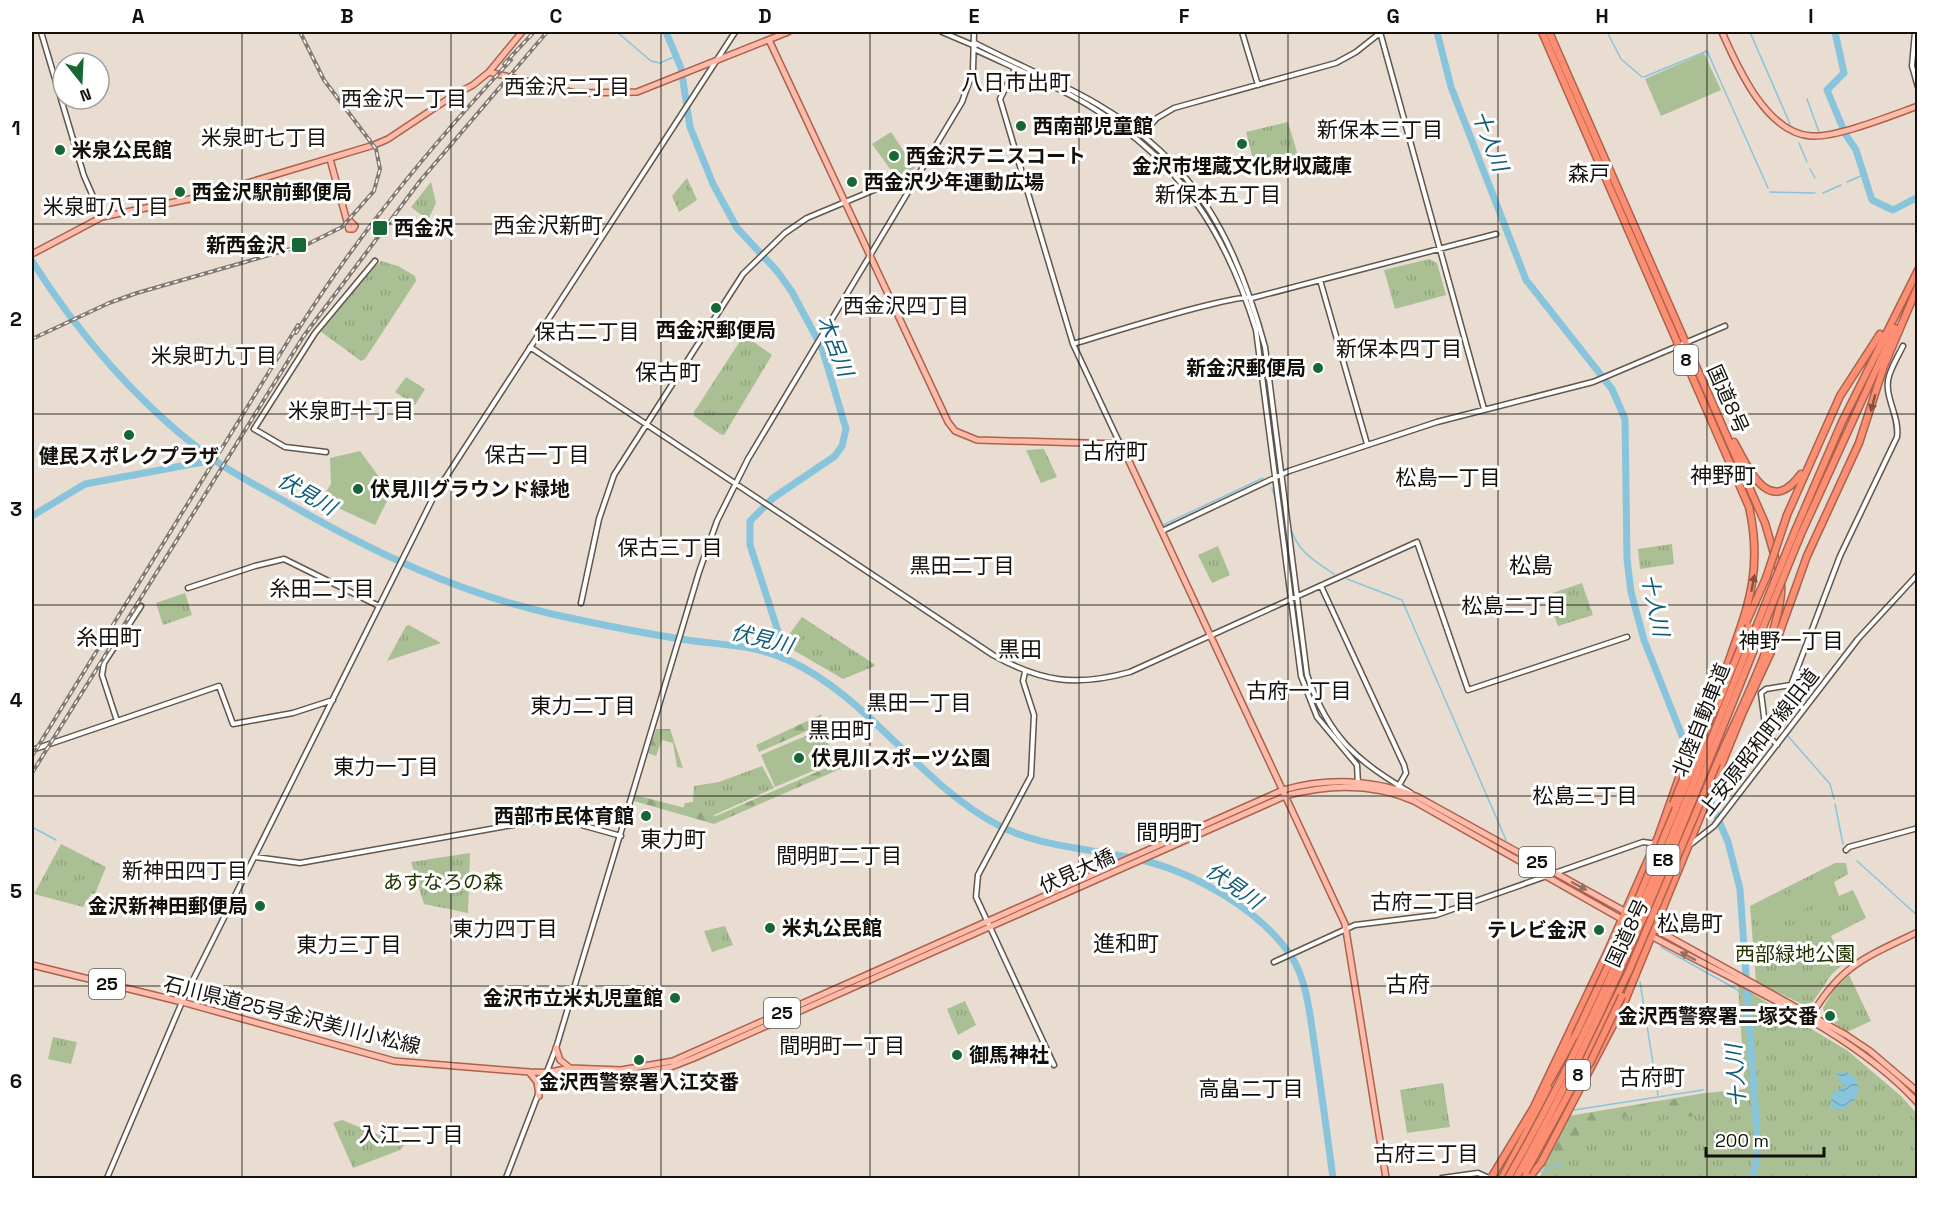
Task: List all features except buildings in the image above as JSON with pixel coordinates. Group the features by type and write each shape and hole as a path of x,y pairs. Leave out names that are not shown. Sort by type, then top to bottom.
{"highway":[{"name":"国道8号","path":"1526,1177 1629,971 1774,628 1782,594 1778,561 1765,523 1713,404 1683,344 1542,32"},
{"name":"国道8号","path":"1490,1179 1560,1064 1625,930 1704,741 1716,698 1739,637 1755,578 1756,541 1736,472 1549,32"},
{"path":"1659,833 1700,737 1718,704 1749,627 1787,514 1840,396 1880,339 1917,269"},
{"path":"1526,1177 1540,1163 1605,1043 1655,929 1759,677 1778,637 1803,563 1864,432 1888,347 1917,285"},
{"name":"北陸自動車道","path":"1508,1179 1575,1051 1640,912 1880,339"},
{"name":"北陸自動車道","path":"1516,1179 1585,1048 1647,915 1798,532 1888,347"},
{"path":"1713,404 1751,472 1765,489 1776,492 1786,490 1796,482 1809,464"},
{"path":"1739,637 1766,579"},
{"path":"1759,677 1774,628"},
{"name":"8","path":"1533,1109 1626,911 1655,844 1685,758 1716,698"},
{"path":"1526,1177 1570,1091 1590,1063 1639,964"},
{"path":"1502,1179 1560,1064"}],"main road":[{"path":"34,252 102,217 204,196 330,159 388,139 454,94 473,85 489,72 522,32"},
{"path":"489,72 575,93 641,91 678,73 789,32"},
{"path":"1722,32 1751,92 1781,122 1801,134 1827,135 1917,106"},
{"path":"769,40 948,422 955,432 977,440 1121,444 1346,928 1386,1178"},
{"path":"330,159 346,218"},
{"name":"25","path":"1284,793 1318,782 1397,789 1418,797 1626,911 1755,989 1870,1051 1917,1092"},
{"name":"25","path":"1397,789 1414,801 1651,936 1740,980"},
{"name":"伏見大橋","path":"1007,916 1284,793"},
{"name":"石川県道25号金沢美川小松線","path":"32,965 182,1002 394,1060 529,1072 630,1075 671,1067 1007,916"},
{"name":"石川県道25号金沢美川小松線","path":"548,1072 570,1068 621,1070 673,1061 989,924"},
{"path":"1810,1017 1836,979 1850,966 1917,932"},
{"name":"25","path":"1810,1017 1866,1056 1917,1103"},
{"path":"556,1048 561,1062 570,1068"},
{"path":"529,1072 536,1078 539,1096"}],"street":[{"path":"41,32 84,176 102,217"},
{"path":"107,1179 182,1002 449,470 735,32"},
{"path":"942,32 1075,92 1142,134 1177,169 1211,212 1230,244 1252,298 1265,347 1306,675 1332,729 1360,761 1397,789 1406,773 1404,765 1321,586"},
{"path":"506,1179 556,1048 708,545 734,484 962,102 973,71 974,32"},
{"path":"1242,32 1258,85"},
{"path":"1142,134 1156,118 1171,109 1336,63 1356,52 1381,32 1484,409"},
{"path":"1915,32 1912,61 1917,87"},
{"path":"975,46 1015,69 1092,107 1138,138 1188,189 1215,229 1246,296 1261,355 1289,601 1301,676 1317,717 1357,765 1358,784"},
{"path":"1015,69 1000,99 1073,344 1121,444"},
{"path":"581,603 607,492 630,448 744,274 763,252 807,218 845,201 887,187 910,190"},
{"path":"1073,344 1246,296 1252,298 1496,234"},
{"path":"326,452 294,450 254,429 315,333 375,261"},
{"path":"1320,280 1367,444"},
{"path":"1162,531 1276,479 1281,474 1367,444 1484,409 1599,380 1725,326"},
{"path":"1803,709 1792,694 1791,685 1840,556 1897,437 1899,425 1888,389 1888,377 1903,346"},
{"path":"530,347 993,655 1025,672 1054,680 1102,680 1130,672 1417,542 1468,690 1628,637"},
{"path":"188,588 284,559 379,606"},
{"name":"上安原昭和町線旧道","path":"1691,844 1724,815 1858,639 1917,574"},
{"path":"117,721 102,675 104,663 141,606"},
{"path":"1025,672 1023,681 1034,715 1031,776 978,875 976,890 989,924 1054,1065"},
{"path":"1777,745 1766,733 1761,693 1766,689 1791,685"},
{"path":"32,750 219,686 233,724 292,713 333,700"},
{"path":"255,857 300,863 535,821 567,821 621,836"},
{"path":"1846,850 1849,847 1917,828"},
{"path":"1274,962 1346,928 1370,922 1436,915 1643,842 1691,844"},
{"path":"1442,1179 1478,1173 1490,1179"}],"green space":[{"path":"1704,53 1721,90 1661,116 1645,79"},
{"path":"1288,122 1298,156 1255,167 1246,132"},
{"name":"西金沢テニスコート","path":"891,132 915,168 898,180 872,144"},
{"path":"687,178 697,200 679,212 672,196"},
{"path":"431,182 436,203 428,220 411,207"},
{"path":"1429,259 1437,263 1446,295 1395,309 1384,270"},
{"path":"381,261 398,266 415,276 416,281 365,359 361,361 320,331 370,266 377,265"},
{"path":"744,335 772,355 724,435 694,416 694,412"},
{"path":"406,377 425,389 415,405 395,392"},
{"path":"1044,449 1057,477 1041,483 1026,450"},
{"name":"伏見川グラウンド緑地","path":"360,451 391,493 375,525 321,500 331,484 330,458"},
{"path":"1672,544 1674,564 1640,569 1638,549"},
{"path":"1218,546 1230,575 1212,583 1198,555"},
{"path":"1582,583 1593,615 1558,626 1547,595"},
{"path":"185,593 192,615 163,625 156,603"},
{"path":"802,617 875,666 843,679 788,647 785,640"},
{"path":"409,625 441,643 387,661 406,626"},
{"path":"822,714 816,727 759,752 756,745"},
{"path":"656,729 670,729 683,768 677,767 673,743 662,740 656,756 648,753"},
{"name":"伏見川スポーツ公園","path":"822,729 836,761 775,787 761,755"},
{"path":"865,751 870,756 714,824 634,801 635,795 716,816"},
{"path":"762,766 774,788 712,816 683,810 685,803 693,802 694,786 719,782"},
{"path":"61,844 106,867 95,894 91,894 83,907 34,894"},
{"name":"あすなろの森","path":"470,853 468,913 424,904 411,862"},
{"name":"西部緑地公園","path":"1835,863 1846,863 1848,874 1834,882 1839,896 1853,890 1866,918 1831,936 1844,963 1831,975 1813,1002 1804,1005 1756,982 1750,906"},
{"path":"1827,874 1836,894 1798,912 1789,893"},
{"path":"1786,894 1796,916 1766,930 1757,909"},
{"path":"1799,922 1809,944 1771,961 1760,940"},
{"path":"725,926 733,945 712,952 704,931"},
{"path":"1797,957 1807,979 1786,988 1776,967"},
{"name":"西部緑地公園","path":"1849,975 1871,1021 1847,1032 1834,1023 1839,1020 1834,1010 1825,1017 1823,1008 1833,991"},
{"name":"西部緑地公園","path":"1738,985 1848,1051 1901,1096 1917,1114 1917,1178 1539,1178 1569,1116 1705,1093 1745,1089"},
{"path":"965,1001 976,1025 958,1035 947,1009"},
{"path":"53,1037 77,1042 71,1064 48,1059"},
{"path":"1443,1083 1450,1127 1407,1133 1400,1090"},
{"path":"1695,1096 1697,1114 1690,1117 1677,1108 1667,1108 1583,1125 1569,1153 1559,1163 1543,1169 1570,1116"},
{"path":"342,1120 404,1145 400,1150 353,1168 333,1123"}],"water":[{"path":"1847,1072 1856,1081 1857,1096 1843,1109 1831,1109 1832,1094 1844,1086 1836,1076 1838,1073"}],"waterway":[{"path":"617,32 651,61 660,63 676,56"},
{"name":"木呂川","path":"666,32 681,68 690,127 713,184 737,228 777,271 792,292 822,348 846,429 842,446 835,456 773,498 750,521 750,545 787,659"},
{"name":"十人川","path":"1437,32 1451,87 1526,280 1612,389 1625,419 1627,559 1631,592 1644,640 1690,756"},
{"path":"1607,32 1621,59 1642,77"},
{"path":"1750,32 1790,124"},
{"path":"1835,32 1844,73 1827,90 1842,126"},
{"path":"1644,77 1707,51 1768,188"},
{"path":"1807,99 1819,132"},
{"path":"1844,132 1856,150 1872,200 1893,210 1918,197"},
{"path":"1799,143 1807,162"},
{"path":"1810,169 1815,178"},
{"path":"1847,182 1863,175"},
{"path":"1823,193 1841,185"},
{"path":"1770,192 1815,193"},
{"name":"伏見川","path":"32,261 68,314 109,364 154,411 178,432 213,460 353,539 450,583 517,605 636,631 751,648 776,655 817,676 844,695 942,786 996,824 1047,843 1119,855 1158,865 1202,883 1245,909 1280,941 1293,959 1302,978 1311,1021 1333,1178"},
{"path":"32,516 85,484 214,460"},
{"path":"1135,467 1163,525 1263,478"},
{"path":"1272,488 1277,504"},
{"path":"1290,526 1301,548 1334,574"},
{"path":"1347,579 1402,600 1506,840"},
{"path":"1790,613 1800,588"},
{"path":"1782,639 1785,626"},
{"path":"1784,730 1781,707 1791,701"},
{"path":"1788,736 1830,784 1834,799"},
{"name":"十人川","path":"1700,777 1728,842 1740,889 1757,1135 1757,1159 1752,1178"},
{"path":"1835,804 1843,844"},
{"path":"32,827 56,840"},
{"path":"1513,853 1523,859"},
{"path":"1857,861 1918,916"},
{"path":"1534,865 1543,870"},
{"path":"1564,881 1610,908"},
{"path":"1661,947 1736,989 1748,999"},
{"path":"1640,982 1658,1095"},
{"path":"1574,1110 1703,1090"},
{"path":"1541,1172 1562,1164"}],"railway":[{"path":"32,339 109,303 137,293 308,244 342,227 374,191 380,169 376,149 324,80 300,32"},
{"path":"504,64 534,32"},
{"path":"32,773 303,337 420,181 547,32"},
{"path":"296,333 370,226 452,125 511,60"},
{"path":"32,756 298,325"}],"place":[{"name":"西南部児童館","path":"1021,126"},
{"name":"金沢市埋蔵文化財収蔵庫","path":"1242,144"},
{"name":"米泉公民館","path":"60,150"},
{"name":"西金沢テニスコート","path":"894,156"},
{"name":"西金沢少年運動広場","path":"852,182"},
{"name":"西金沢駅前郵便局","path":"180,192"},
{"name":"西金沢","path":"380,228"},
{"name":"新西金沢","path":"299,245"},
{"name":"西金沢郵便局","path":"716,308"},
{"name":"新金沢郵便局","path":"1318,368"},
{"name":"健民スポレクプラザ","path":"129,435"},
{"name":"伏見川グラウンド緑地","path":"358,489"},
{"name":"伏見川スポーツ公園","path":"799,758"},
{"name":"西部市民体育館","path":"646,816"},
{"name":"金沢新神田郵便局","path":"260,906"},
{"name":"米丸公民館","path":"770,928"},
{"name":"テレビ金沢","path":"1599,930"},
{"name":"金沢市立米丸児童館","path":"675,998"},
{"name":"金沢西警察署二塚交番","path":"1830,1016"},
{"name":"御馬神社","path":"957,1055"},
{"name":"金沢西警察署入江交番","path":"639,1060"}],"district":[{"name":"八日市出町","path":"1016,82"},
{"name":"西金沢二丁目","path":"567,87"},
{"name":"西金沢一丁目","path":"404,99"},
{"name":"新保本三丁目","path":"1380,130"},
{"name":"米泉町七丁目","path":"264,138"},
{"name":"森戸","path":"1589,174"},
{"name":"新保本五丁目","path":"1218,195"},
{"name":"米泉町八丁目","path":"106,207"},
{"name":"西金沢新町","path":"548,225"},
{"name":"西金沢四丁目","path":"906,306"},
{"name":"保古二丁目","path":"587,332"},
{"name":"新保本四丁目","path":"1399,349"},
{"name":"米泉町九丁目","path":"214,356"},
{"name":"保古町","path":"668,372"},
{"name":"米泉町十丁目","path":"351,411"},
{"name":"古府町","path":"1115,451"},
{"name":"保古一丁目","path":"537,455"},
{"name":"神野町","path":"1723,475"},
{"name":"松島一丁目","path":"1448,478"},
{"name":"保古三丁目","path":"670,548"},
{"name":"松島","path":"1531,565"},
{"name":"黒田二丁目","path":"962,566"},
{"name":"糸田二丁目","path":"322,589"},
{"name":"松島二丁目","path":"1514,606"},
{"name":"糸田町","path":"109,637"},
{"name":"神野一丁目","path":"1791,641"},
{"name":"黒田","path":"1020,649"},
{"name":"古府一丁目","path":"1299,691"},
{"name":"黒田一丁目","path":"919,703"},
{"name":"東力二丁目","path":"583,706"},
{"name":"黒田町","path":"841,730"},
{"name":"東力一丁目","path":"386,767"},
{"name":"松島三丁目","path":"1585,796"},
{"name":"間明町","path":"1169,832"},
{"name":"東力町","path":"673,839"},
{"name":"間明町二丁目","path":"839,856"},
{"name":"新神田四丁目","path":"185,871"},
{"name":"古府二丁目","path":"1423,902"},
{"name":"松島町","path":"1690,923"},
{"name":"東力四丁目","path":"505,929"},
{"name":"進和町","path":"1126,943"},
{"name":"東力三丁目","path":"349,945"},
{"name":"古府","path":"1408,984"},
{"name":"間明町一丁目","path":"842,1046"},
{"name":"古府町","path":"1652,1077"},
{"name":"高畠二丁目","path":"1251,1089"},
{"name":"入江二丁目","path":"411,1135"},
{"name":"古府三丁目","path":"1426,1154"}]}
